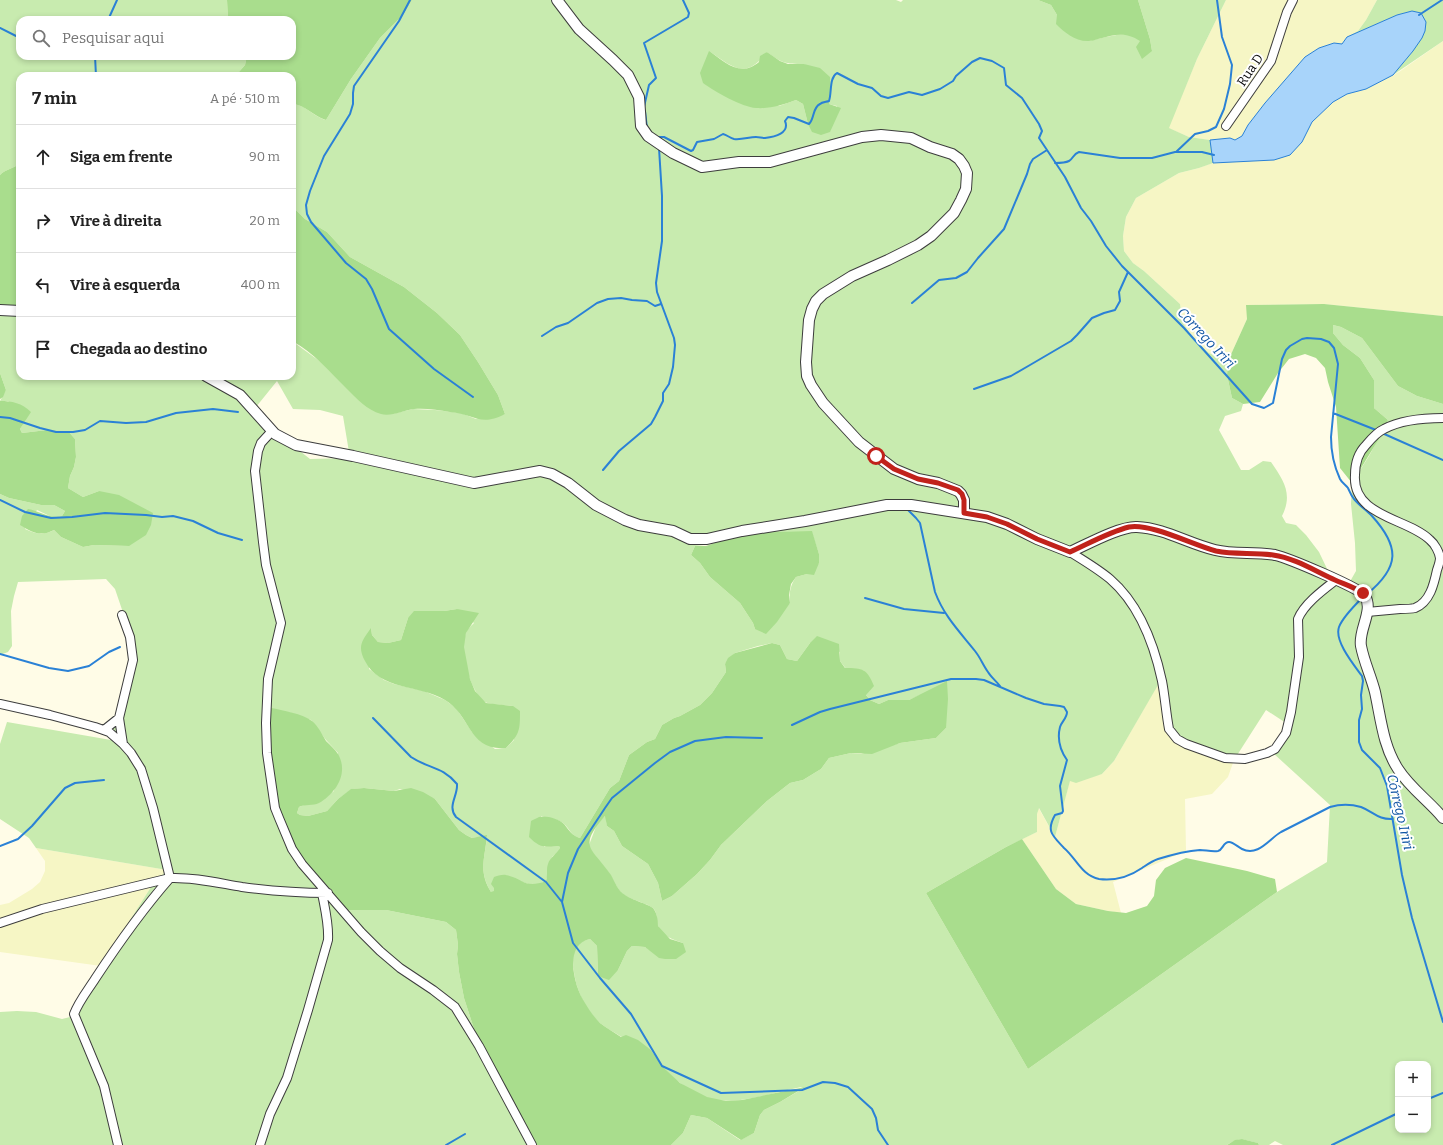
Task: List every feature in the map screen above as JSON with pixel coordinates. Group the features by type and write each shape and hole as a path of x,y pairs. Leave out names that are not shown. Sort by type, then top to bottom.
{"street":[{"path":"557,0 579,30 628,75 639,97 642,126 648,136 673,153 702,167 739,162 770,162 862,137 881,135 912,138 930,147 952,154 962,162 967,173 966,189 954,213 931,236 918,245 852,276 823,294 816,301 809,320 806,362 807,376 811,386 859,442 894,469 918,479 938,483 958,490 962,494 964,500 964,513"},
{"name":"Rua D","path":"1226,126 1271,61 1287,12 1293,0"},
{"path":"0,310 16,311"},
{"path":"213,380 240,395 275,434 296,445 377,461 474,483 540,471 552,474 568,483 596,505 625,520 639,525 673,531 690,539 707,539 742,531 805,521 887,505 911,505 964,513 987,517 1007,524 1037,539 1070,552 1110,580 1135,609 1146,632 1162,681 1169,729 1172,734 1186,744 1217,756 1232,759 1245,759 1267,754 1275,749 1286,733 1291,712 1298,665 1298,619 1307,605 1336,580"},
{"path":"1366,604 1415,608 1428,598 1440,559 1437,550 1423,533 1380,514 1364,502 1356,490 1354,480 1358,458 1364,447 1383,429 1415,420 1443,418"},
{"path":"272,431 261,444 258,451 256,470 266,565 281,623 268,679 266,723 267,753 275,808 292,849 325,893 380,952 455,1007 480,1046 532,1145"},
{"path":"1070,552 1112,533 1129,527 1138,527 1158,531 1226,553 1262,553 1276,555 1293,560 1360,591 1366,604 1360,638 1361,646 1375,692 1386,742 1392,760 1408,782 1443,818"},
{"path":"122,615 130,637 133,660 119,718 123,744"},
{"path":"0,704 50,715 104,730 109,732 123,744 131,753 141,769 153,808 170,878"},
{"path":"104,730 119,718"},
{"path":"0,923 42,909 170,878 187,878 243,887 297,893 325,893"},
{"path":"118,1145 104,1086 74,1014 121,941 152,898 170,878"},
{"path":"260,1145 270,1114 287,1078 328,940 329,932 325,893"}],"green space":[{"path":"0,0 227,0 228,16 16,16 16,60 246,60 245,65 239,72 16,72 16,166 4,171 0,175"},
{"path":"227,0 412,0 404,14 380,38 351,79 326,120 305,108 296,105 296,72 239,72 245,65 246,60 296,60 296,16 228,16"},
{"path":"412,0 896,0 901,2 903,0 1038,0 1051,5 1057,15 1088,41 1128,34 1137,38 1152,51 1150,39 1138,0 1226,0 1197,59 1169,128 1189,137 1210,140 1213,163 1179,173 1136,198 1126,217 1123,236 1124,251 1133,263 1144,271 1180,304 1183,323 1194,340 1209,353 1228,361 1227,375 1232,398 1243,404 1241,411 1225,416 1219,430 1241,470 1249,470 1263,461 1271,462 1280,475 1286,488 1287,501 1282,516 1286,523 1296,525 1306,535 1319,552 1330,575 1348,585 1356,571 1351,504 1352,483 1369,456 1388,420 1374,408 1374,380 1360,358 1343,345 1333,333 1333,325 1341,327 1362,338 1398,386 1417,396 1443,404 1443,1145 1283,1145 1275,1141 1269,1145 1259,1145 1258,1143 1235,1140 1227,1145 671,1145 683,1133 691,1115 707,1118 740,1140 754,1133 760,1115 764,1110 804,1088 801,1087 747,1099 726,1101 702,1096 687,1088 674,1078 663,1067 651,1050 620,1036 602,1025 594,1017 584,1003 580,994 573,969 573,956 575,949 579,944 590,939 597,946 598,976 618,970 627,951 632,946 645,947 650,950 683,943 662,932 658,926 655,910 653,908 627,897 620,891 589,845 597,824 606,815 607,826 614,831 622,846 648,864 658,883 662,901 672,896 697,874 721,845 767,801 790,783 803,780 821,769 829,758 851,753 861,754 900,743 936,738 946,728 946,716 920,695 909,700 888,700 879,704 870,700 840,661 840,652 810,643 797,661 787,659 780,645 772,643 735,653 725,664 726,672 712,693 700,705 662,725 655,739 647,742 629,755 619,781 610,788 580,838 573,834 561,822 541,816 544,847 559,846 560,848 559,851 552,857 546,881 535,886 505,875 494,888 494,892 491,892 483,871 487,836 472,838 466,835 459,830 435,799 400,789 394,791 364,788 352,789 338,799 327,811 308,816 297,813 299,807 318,803 334,791 338,753 311,720 288,712 273,794 348,910 386,910 446,922 456,930 459,972 464,998 476,1035 511,1101 522,1117 527,1145 0,1145 0,1012 36,1012 62,1019 74,1016 101,966 151,887 167,870 36,848 29,838 0,819 0,744 7,722 111,740 112,729 131,670 133,642 115,589 106,579 18,582 11,611 12,646 8,652 0,655 0,494 9,498 41,505 54,505 65,511 62,516 54,518 37,510 25,529 29,531 43,534 54,530 61,537 83,547 94,545 129,546 99,491 83,497 68,488 76,457 75,439 68,431 47,430 22,433 20,429 26,419 8,401 0,401 6,390 0,373 0,305 16,307 16,380 296,380 296,344 392,414 413,409 435,410 461,413 476,419 505,414 498,395 460,335 437,313 404,287 350,257 327,232 305,219 296,210 296,105 306,108 317,116 326,120 351,79 380,38 404,14","holes":["709,51 732,66 745,69 759,61 767,52 776,59 784,62 804,64 831,93 828,104 837,106 838,114 830,131 808,124 803,104 796,100 779,106","277,381 293,409 320,410 343,416 350,458 310,459 291,444 256,407","812,533 819,554 819,563 807,574 796,577 790,590 790,603 755,629 753,623 740,603 710,577 700,563 691,555 695,546","457,609 474,623 469,628 464,640 467,670 475,689 485,702 513,706 514,740 506,748 495,749 472,732 456,708 445,700 424,691 394,684 384,680 369,669 371,628 372,635 378,642 388,643 401,640 408,618 429,612","1158,685 1168,726 1179,742 1234,760 1266,710 1289,725 1273,753 1330,805 1327,862 1277,892 1028,1069 926,893 1006,847 1037,832 1037,814 1039,808 1055,837 1070,781 1076,783 1102,774 1114,761"]},
{"path":"1038,0 1138,0 1150,39 1152,51 1142,59 1136,47 1140,41 1124,35 1114,35 1090,41 1079,40 1056,24 1057,15 1051,5"},
{"path":"1226,0 1377,0 1358,31 1347,37 1342,44 1334,43 1319,48 1305,57 1248,125 1242,136 1235,140 1230,138 1209,140 1189,137 1168,128 1197,59"},
{"path":"1377,0 1443,0 1443,41 1393,75 1413,51 1412,11 1397,15 1347,37 1358,31"},
{"path":"1443,41 1443,316 1324,304 1247,305 1247,319 1228,361 1209,353 1194,340 1183,323 1180,304 1144,271 1133,263 1124,251 1123,236 1126,217 1136,198 1179,173 1212,163 1302,142 1312,122 1333,102 1347,94 1366,89 1399,72"},
{"path":"709,51 733,67 745,69 752,67 759,62 760,56 767,52 780,61 788,64 804,64 820,68 830,77 831,93 829,104 841,108 830,132 821,135 812,132 808,124 803,104 796,100 786,104 766,108 756,108 736,102 708,87 703,83 700,73"},
{"path":"16,166 16,307 0,305 0,175 4,171"},
{"path":"296,210 305,219 327,232 350,257 404,287 437,313 460,335 498,395 505,414 496,418 483,420 458,413 428,409 414,409 389,415 381,414 362,404 328,369 296,344"},
{"path":"1324,304 1443,316 1443,404 1417,396 1398,386 1362,338 1341,327 1333,325 1333,333 1343,345 1360,358 1374,380 1374,408 1388,420 1383,432 1352,483 1340,468 1336,407 1325,368 1316,358 1305,354 1289,359 1278,373 1260,402 1243,404 1232,398 1227,375 1228,361 1247,319 1246,305"},
{"path":"0,373 6,390 3,397 0,399"},
{"path":"0,401 17,403 24,406 31,412 20,429 22,433 47,430 68,431 75,439 76,457 68,488 83,497 99,491 119,495 153,513 151,525 146,535 129,546 94,545 83,547 61,537 54,530 41,534 20,525 22,516 28,509 57,517 62,516 65,511 54,505 41,505 9,498 0,494"},
{"path":"812,531 819,554 819,563 814,575 807,574 796,577 791,584 789,595 790,603 777,622 766,634 755,629 753,623 740,603 710,577 700,563 691,555 695,546 706,546 745,533"},
{"path":"457,609 479,613 466,633 464,647 470,679 475,691 486,703 513,706 520,711 520,723 517,735 506,748 484,744 471,731 454,706 445,700 424,691 401,686 380,678 372,671 365,661 361,651 365,637 371,628 372,635 378,642 388,643 401,640 408,618 414,611 444,611"},
{"path":"817,636 839,644 840,661 845,668 860,669 869,676 874,686 866,695 870,700 879,704 888,700 909,700 947,681 948,699 946,728 936,738 900,743 872,754 851,753 829,758 821,769 803,780 790,783 767,801 721,845 697,874 672,896 662,901 658,883 648,864 622,846 614,831 607,826 605,816 591,835 590,847 611,875 620,891 628,897 653,908 657,917 658,926 670,939 683,943 686,952 676,959 665,959 659,958 645,947 632,946 627,951 618,970 609,980 598,976 597,946 590,939 582,943 576,949 573,967 577,987 581,996 590,1011 600,1023 621,1037 626,1035 638,1040 651,1050 664,1068 680,1083 707,1097 726,1101 742,1100 805,1087 764,1110 760,1115 754,1133 741,1140 707,1118 691,1115 683,1133 671,1145 527,1145 522,1117 511,1101 476,1035 464,998 459,972 456,930 446,922 386,910 348,910 335,903 299,863 273,794 265,715 271,708 303,716 312,721 320,730 326,741 337,752 341,761 342,768 339,782 331,794 319,803 299,807 297,813 308,816 327,811 338,799 351,789 364,788 394,791 411,788 423,792 435,799 459,830 466,835 472,838 487,835 483,871 487,885 491,892 494,891 491,884 494,877 500,875 512,877 529,884 546,881 549,862 560,848 559,846 549,847 539,845 529,837 531,821 539,817 556,819 562,822 569,831 580,838 610,788 619,781 629,755 647,742 655,739 662,725 700,705 712,693 726,672 725,664 728,658 735,653 772,643 780,645 787,659 797,661"},
{"path":"1158,684 1168,726 1234,760 1228,777 1212,794 1185,799 1186,851 1113,882 1121,913 1076,904 1056,889 1022,839 1037,832 1038,807 1055,837 1070,780 1102,774 1114,761"},
{"path":"1022,839 1056,889 1076,904 1108,911 1126,913 1147,906 1154,896 1156,880 1165,868 1186,858 1247,871 1275,879 1277,892 1028,1069 926,893"},
{"path":"36,848 167,870 151,887 101,966 0,952 0,905 9,903 32,889 40,882 45,871 45,861"},
{"path":"1242,1139 1258,1143 1259,1145 1227,1145 1235,1140"}],"water":[{"path":"1412,11 1421,13 1426,22 1425,31 1413,51 1393,75 1366,89 1347,94 1333,102 1312,122 1302,142 1290,155 1274,160 1213,163 1210,140 1230,138 1235,140 1242,136 1248,125 1265,103 1305,57 1319,48 1334,43 1342,44 1347,37 1397,15"}],"waterway":[{"path":"110,16 117,0"},
{"path":"410,0 399,21 354,86 353,104 350,114 324,156 310,191 306,205 307,214 311,222 346,263 366,279 372,289 389,329 434,369 473,397"},
{"name":"Córrego Iriri","path":"644,107 649,85 656,78 644,43 688,17 689,13 683,0"},
{"path":"1176,152 1195,134 1208,131 1216,127 1224,109 1230,84 1232,65 1222,37 1217,0"},
{"path":"1419,15 1442,0"},
{"path":"0,28 16,36"},
{"name":"Córrego Iriri","path":"658,137 664,137 691,151 697,142 714,139 723,134 733,139 773,137 784,131 786,125 785,121 788,117 809,124 817,106 829,101 833,78 837,73 858,84 872,88 881,96 888,98 909,92 922,95 940,89 953,81 956,76 972,62 980,58 992,61 1004,68 1006,85 1022,98 1039,124 1042,131 1039,138 1065,177 1081,208 1091,221 1106,246 1122,266 1184,328 1252,404 1264,408 1273,403 1282,359 1286,350 1290,346 1302,339 1307,338 1321,339 1329,342 1334,348 1338,364 1331,437 1332,453 1335,464 1341,480 1348,488 1353,498 1381,527 1388,537 1391,547 1392,556 1386,575 1367,594"},
{"path":"95,60 96,72"},
{"name":"Córrego Iriri","path":"645,111 647,128"},
{"path":"603,470 619,451 651,424 663,401 663,393 669,384 673,367 675,345 674,338 657,292 656,283 662,241 662,196 659,148"},
{"path":"912,303 939,280 956,278 967,272 1004,229 1030,164 1033,159 1047,150"},
{"path":"1055,163 1064,163 1069,161 1079,152 1120,158 1152,158 1175,152 1202,152 1214,155"},
{"path":"974,389 1011,376 1071,341 1092,318 1115,310 1120,301 1119,292 1128,272"},
{"path":"542,336 556,327 568,323 597,303 608,299 621,298 647,301 655,306 661,304"},
{"path":"0,417 10,418 56,432 73,432 85,430 100,421 126,423 146,422 176,413 213,409 238,412"},
{"path":"1333,413 1376,430"},
{"path":"1382,433 1443,460"},
{"path":"0,500 25,512 51,518 105,513 162,517 173,516 193,521 218,533 242,540"},
{"path":"907,509 920,523 935,592 943,609 952,623 977,653 989,674 1000,686"},
{"path":"865,598 904,609 944,613"},
{"name":"Córrego Iriri","path":"1362,598 1343,620 1339,627 1339,639 1350,659 1362,676 1362,709 1359,720 1359,742 1362,750 1380,768 1387,786 1402,875 1412,918 1443,1022"},
{"path":"0,654 49,668 68,671 89,666 109,652 120,647"},
{"path":"792,725 830,709 951,679 984,680 1026,698 1044,704 1064,707 1067,714 1060,727 1059,736 1061,748 1067,760 1060,786 1063,811 1062,813 1055,815 1052,820 1051,829 1056,840 1084,871 1099,879 1116,879 1127,876 1156,860 1179,853 1200,850 1218,851 1227,842 1232,843 1242,849 1253,851 1263,846 1281,832 1334,806 1357,806 1380,817 1393,819"},
{"path":"373,718 411,757 441,771 457,784 452,809 456,817 546,882 562,902 573,943 600,978 631,1014 662,1066 721,1093 802,1090 823,1082 835,1083 848,1087 872,1109 876,1118 878,1130 888,1145"},
{"path":"562,902 568,873 578,849 612,798 670,752 695,741 726,737 762,738"},
{"path":"0,846 18,839 32,826 65,788 75,783 104,780"},
{"path":"1431,1098 1443,1093"},
{"path":"1332,1145 1395,1114"},
{"path":"446,1145 465,1134"}],"route":[{"path":"876,456 894,469 918,479 938,483 958,490 962,494 964,500 964,513 987,517 1007,524 1056,548 1070,552 1112,533 1129,527 1138,527 1158,531 1226,553 1262,553 1276,555 1293,560 1363,593"}]}
